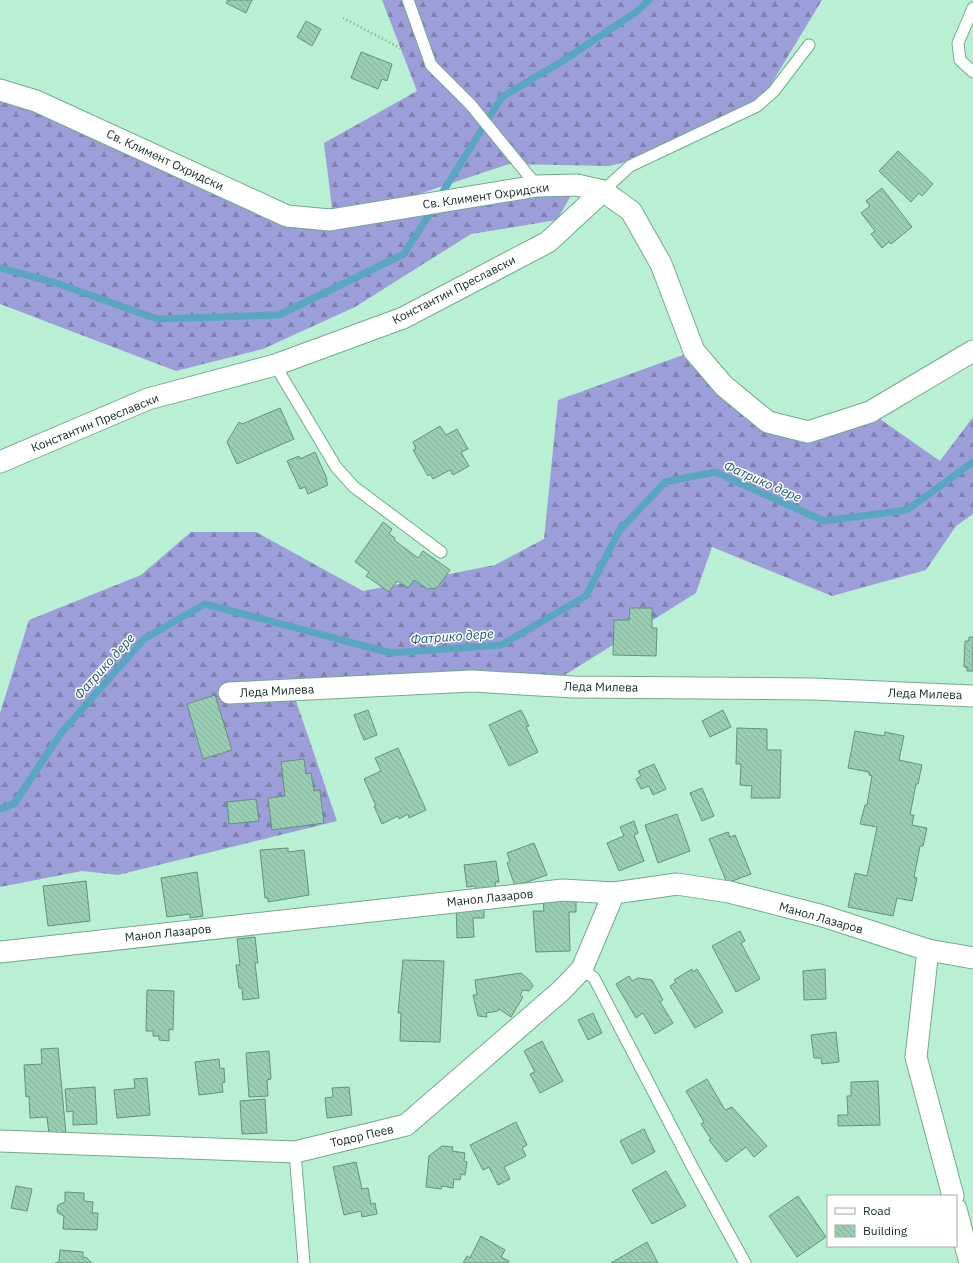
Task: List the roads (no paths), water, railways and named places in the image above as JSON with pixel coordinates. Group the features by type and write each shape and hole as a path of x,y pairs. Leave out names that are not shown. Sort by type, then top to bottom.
{"street":[{"name":"Св. Климент Охридски","path":"0,90 36,102 286,216 330,220 537,186 577,185 603,191 630,211 642,231 660,264 694,351 724,386 768,422 808,432 870,412 973,351"},
{"name":"Константин Преславски","path":"0,462 148,399 275,365 403,318 548,242 603,191"},
{"name":"Леда Милева","path":"229,693 472,681 574,687 813,689 973,696"},
{"name":"Манол Лазаров","path":"0,952 563,890 614,893 677,884 729,892 823,916 928,950 973,958"},
{"name":"Тодор Пеев","path":"0,1141 295,1152 406,1125 562,990 582,969 614,893"},
{"path":"928,950 916,1057 953,1195"},
{"path":"957,1213 970,1263"}],"lane":[{"path":"408,0 431,65 478,114 537,186"},
{"path":"973,8 958,43 960,60 973,72"},
{"name":"Константин Преславски","path":"603,191 630,166 757,106 774,91 809,45"},
{"path":"275,365 336,467 354,487 441,552"},
{"path":"582,969 594,978 694,1170 745,1263"},
{"path":"295,1152 304,1263"}],"waterway":[{"path":"439,198 502,97 561,62 636,12 649,0"},
{"path":"0,268 56,283 157,319 279,315 404,254 434,207"},
{"name":"Фатрико дере","path":"0,809 14,804 61,733 144,639 205,604 391,653 501,645 586,596 619,531 665,482 715,472 824,521 907,510 973,462"}]}
